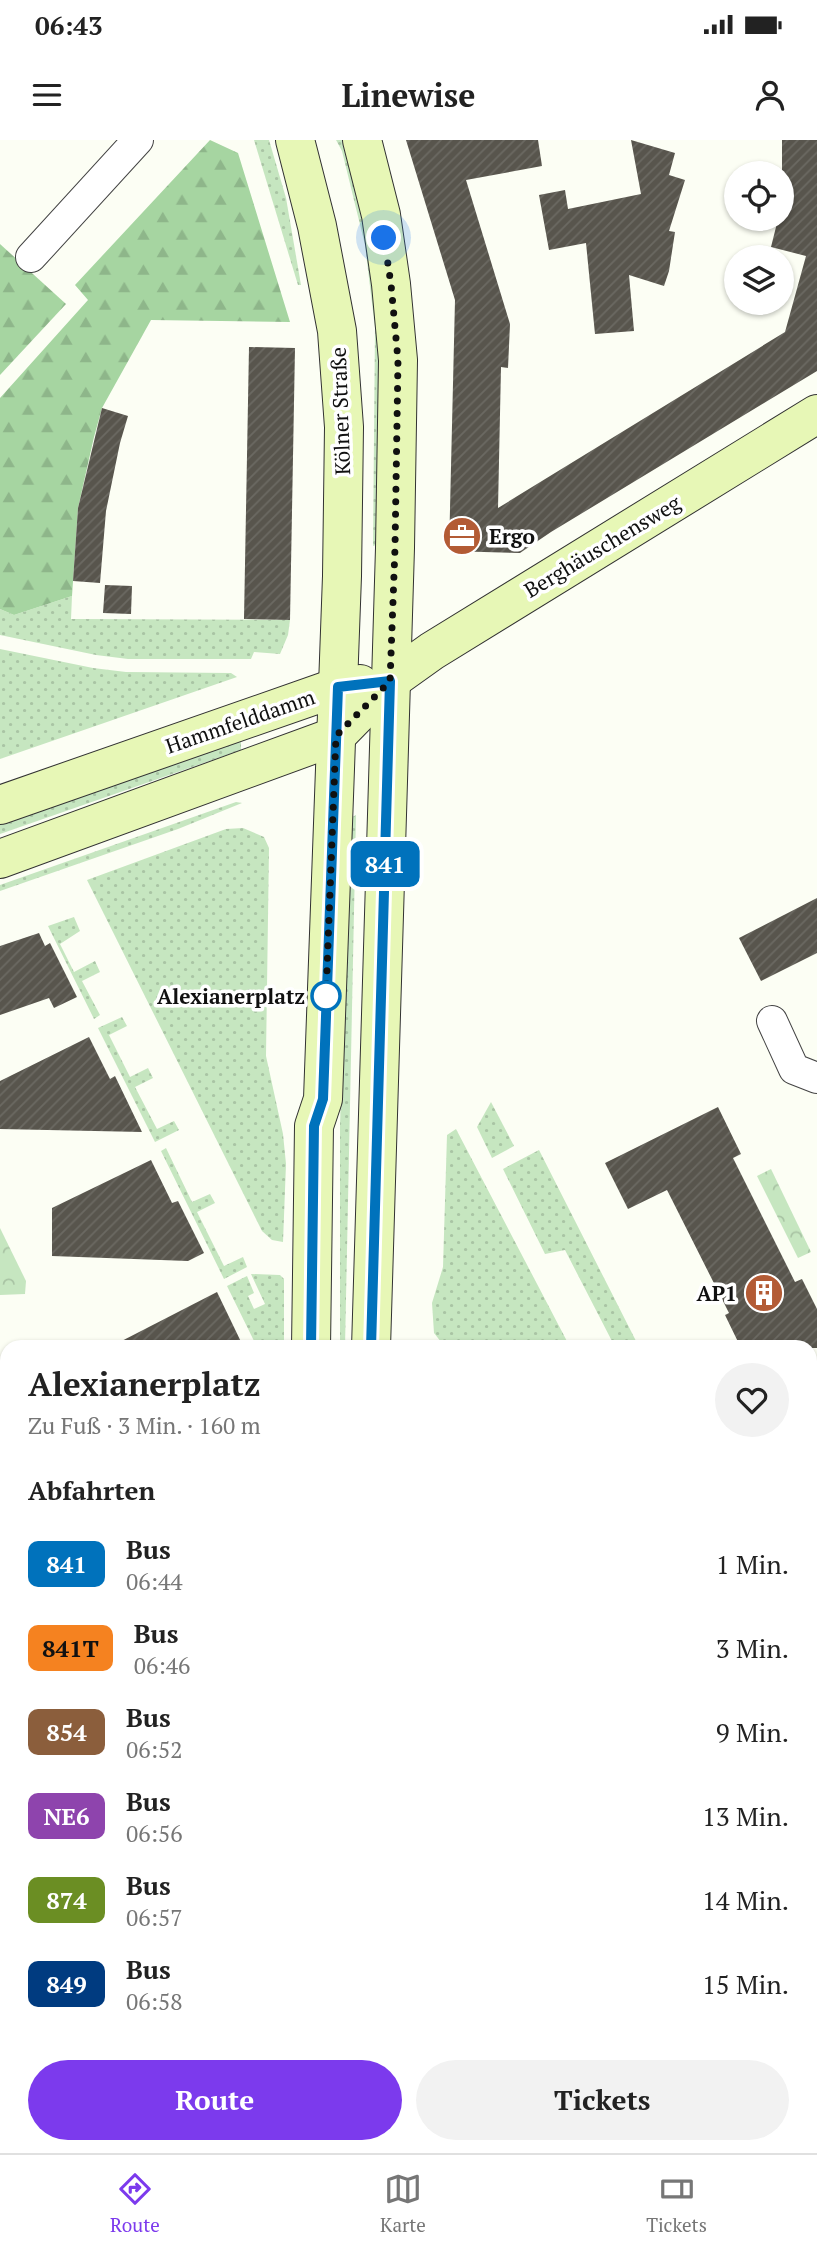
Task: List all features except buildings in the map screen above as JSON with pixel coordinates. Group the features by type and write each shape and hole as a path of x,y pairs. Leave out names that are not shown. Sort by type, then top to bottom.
{"main road":[{"name":"Kölner Straße","path":"295,140 317,226 337,331 344,427 338,687"},
{"path":"362,140 383,226 398,360 395,548 371,1340"},
{"name":"Berghäuschensweg","path":"390,681 432,651 817,414"},
{"name":"Hammfelddamm","path":"0,805 338,687 390,681"},
{"path":"0,859 336,736 390,681"},
{"path":"311,1340 314,1126 323,1099 338,687"},
{"path":"323,1099 331,1130 331,1340"}],"street":[{"path":"31,257 138,140"},
{"path":"772,1021 794,1069 817,1078"}],"green space":[{"path":"210,140 238,153 290,322 151,320 102,408 78,508 72,596 14,615 0,609 0,398 88,300 75,285"},
{"path":"254,140 269,140 286,198 301,285 298,285"},
{"path":"336,140 348,140 357,171 380,333 379,544 373,546 375,328 365,245 342,151"},
{"path":"0,244 66,304 0,375"},
{"path":"72,596 71,619 290,620 288,635 280,654 254,652 251,659 128,659 0,635 0,609 14,615"},
{"path":"0,649 126,672 231,673 237,677 0,759"},
{"path":"241,740 241,750 0,834 0,823"},
{"path":"236,802 242,803 178,829 0,891 0,885"},
{"path":"356,815 345,1340 340,1340 340,1126 349,819"},
{"path":"243,828 264,837 269,848 266,1056 283,1134 286,1164 283,1242 272,1240 262,1231 87,880 226,829"},
{"path":"74,917 80,931 60,944 74,972 95,961 100,972 82,981 100,1015 94,1019 48,926"},
{"path":"122,1017 127,1026 109,1035 130,1077 148,1068 153,1078 135,1087 157,1129 174,1121 179,1130 155,1142 98,1028"},
{"path":"491,1102 514,1146 492,1158 477,1127"},
{"path":"456,1129 566,1340 440,1340 434,1333 432,1303 443,1267 447,1135"},
{"path":"166,1148 192,1202 210,1194 215,1203 197,1212 224,1266 243,1257 247,1267 224,1279 161,1151"},
{"path":"539,1150 635,1340 611,1340 565,1250 545,1254 503,1169"},
{"path":"771,1169 811,1252 798,1258 757,1176"},
{"path":"0,1228 26,1281 25,1294 0,1295"},
{"path":"251,1274 280,1275 284,1279 284,1340 254,1340 227,1286 247,1276 254,1293 248,1296 254,1309 265,1304"}],"bus line":[{"name":"841","path":"311,1340 314,1126 323,1099 338,687 390,681 371,1340"}],"place":[{"name":"Ergo","path":"462,536"},
{"name":"Alexianerplatz","path":"326,996"},
{"name":"AP1","path":"764,1293"}],"route":[{"path":"326,996 336,736 390,681 398,360 384,238"}]}
